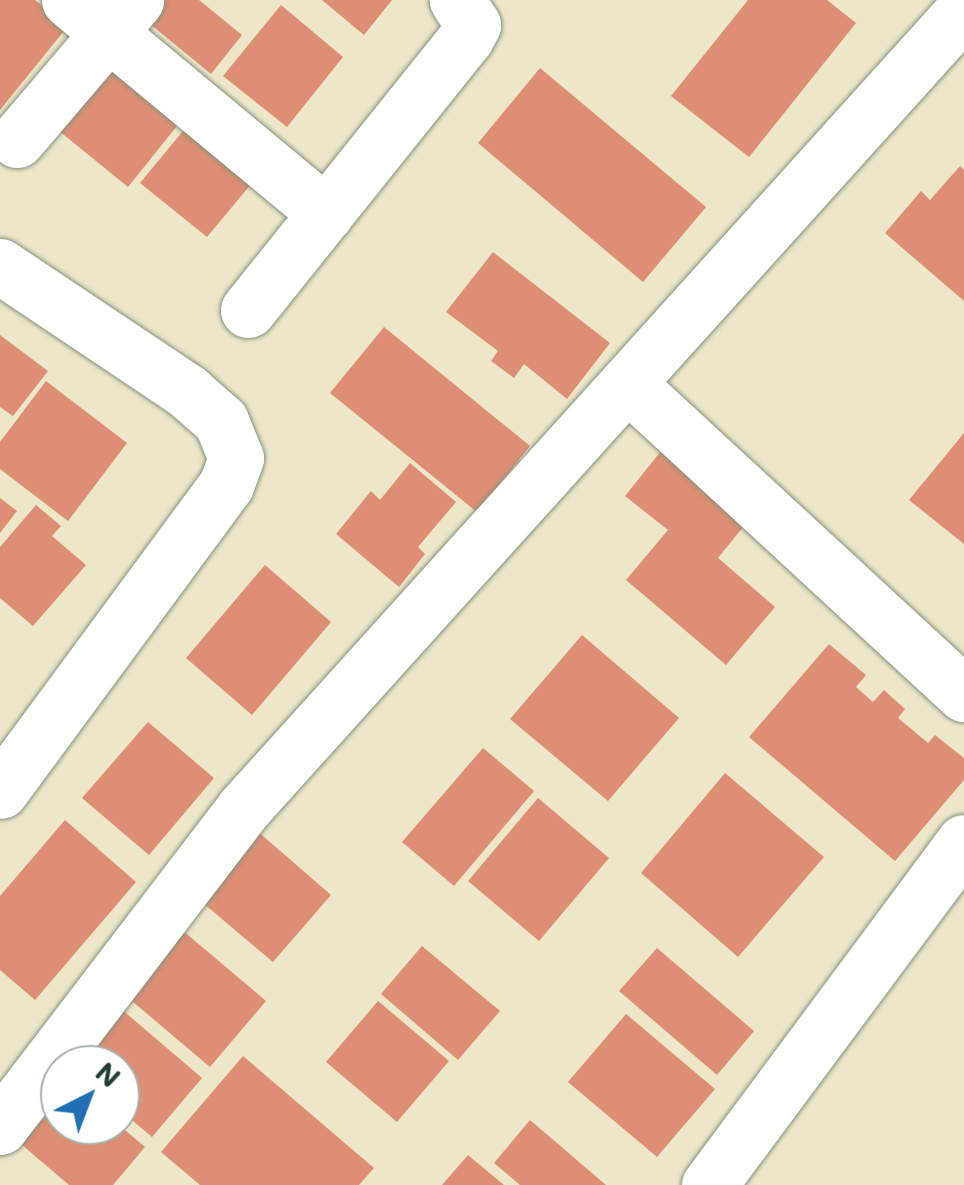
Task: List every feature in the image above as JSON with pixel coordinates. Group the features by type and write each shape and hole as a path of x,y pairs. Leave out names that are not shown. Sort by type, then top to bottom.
{"street":[{"path":"248,310 466,38 473,24 457,0"},
{"path":"0,1128 244,809 964,10"},
{"path":"17,140 105,11 326,213"},
{"path":"0,266 188,392 220,421 236,458 226,485 0,791"},
{"path":"629,385 964,694"},
{"path":"709,1185 964,842"}],"building":[{"path":"0,0 35,0 68,26 0,110"},
{"path":"160,0 199,0 242,35 211,74 144,19"},
{"path":"322,0 392,0 364,35"},
{"path":"748,0 827,0 856,23 749,157 671,96"},
{"path":"281,5 343,57 287,127 223,76"},
{"path":"113,50 189,111 128,187 53,126"},
{"path":"540,68 706,207 643,282 478,143"},
{"path":"192,120 252,183 207,237 140,183"},
{"path":"960,166 964,170 964,301 885,233 921,191 930,200"},
{"path":"493,252 610,343 567,399 524,364 514,378 491,361 498,351 446,312"},
{"path":"384,327 530,446 477,512 330,393"},
{"path":"0,335 48,371 13,416 0,407"},
{"path":"46,381 127,443 68,521 0,469 0,442"},
{"path":"964,433 964,544 909,500"},
{"path":"661,451 748,521 718,558 775,607 726,665 626,580 668,530 625,496"},
{"path":"410,463 456,502 418,547 425,554 399,587 336,534 371,491 380,500"},
{"path":"0,498 17,511 0,533"},
{"path":"36,505 61,526 52,536 86,565 33,626 0,598 0,547"},
{"path":"265,565 331,622 252,715 186,658"},
{"path":"582,635 679,718 608,801 510,719"},
{"path":"829,644 866,675 856,687 873,702 884,690 905,709 898,718 928,743 935,735 964,758 964,780 895,861 749,737"},
{"path":"148,722 214,778 149,855 82,798"},
{"path":"483,748 534,791 454,886 402,842"},
{"path":"725,773 824,857 738,957 641,873"},
{"path":"538,798 609,858 539,941 468,881"},
{"path":"65,820 136,882 35,1000 0,970 0,896"},
{"path":"248,823 331,895 273,962 190,892"},
{"path":"182,930 266,1001 210,1067 126,996"},
{"path":"422,946 500,1011 458,1060 381,994"},
{"path":"657,948 754,1031 717,1075 619,991"},
{"path":"378,1001 449,1061 397,1122 326,1062"},
{"path":"120,1008 202,1078 152,1137 140,1127 140,1045 89,1045"},
{"path":"626,1014 715,1089 657,1157 568,1082"},
{"path":"243,1056 374,1168 359,1185 200,1185 161,1152"},
{"path":"530,1120 606,1185 520,1185 494,1163"},
{"path":"40,1122 40,1145 140,1143 145,1147 113,1185 69,1185 21,1144"},
{"path":"468,1155 504,1185 442,1185"}]}
